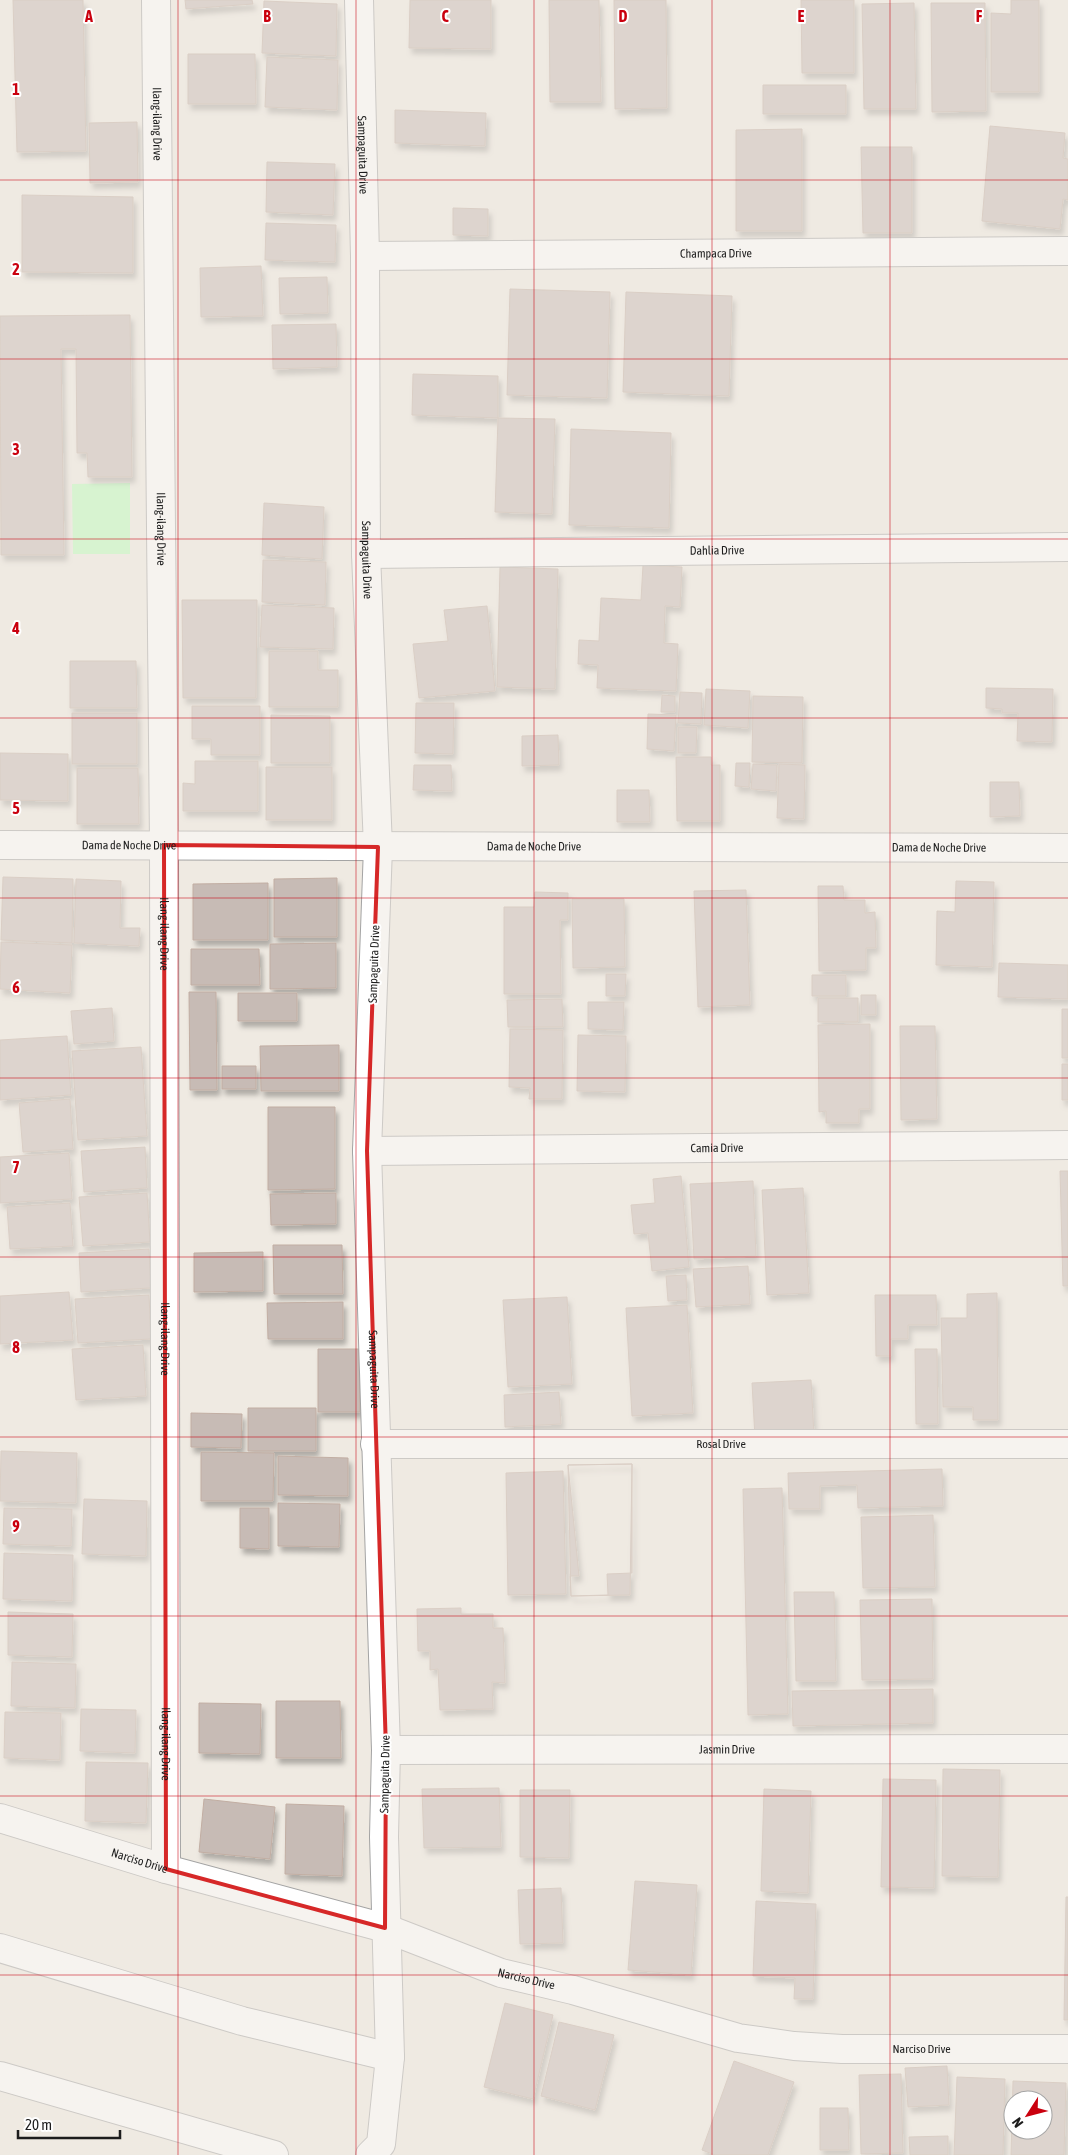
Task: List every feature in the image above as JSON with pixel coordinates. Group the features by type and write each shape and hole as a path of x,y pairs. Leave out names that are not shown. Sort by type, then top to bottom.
{"street":[{"name":"Ilang-ilang Drive","path":"156,0 164,845 166,1868"},
{"name":"Sampaguita Drive","path":"359,0 365,256 366,554 378,847 367,1151 386,1750 384,1837 390,2056 381,2144 370,2155"},
{"name":"Champaca Drive","path":"365,256 1068,251"},
{"name":"Dahlia Drive","path":"366,554 1068,547"},
{"name":"Dama de Noche Drive","path":"0,845 1068,848"},
{"name":"Camia Drive","path":"367,1151 1068,1145"},
{"name":"Rosal Drive","path":"375,1444 1068,1444"},
{"name":"Jasmin Drive","path":"386,1750 1068,1749"},
{"name":"Narciso Drive","path":"0,1818 166,1868 386,1928 501,1973 573,1990 738,2038 794,2046 842,2049 1068,2049"},
{"path":"0,1948 242,2021 390,2056"},
{"path":"0,2076 274,2155"}],"highlighted area":[{"path":"164,845 378,847 367,1151 386,1750 385,1928 166,1869"}],"green space":[{"path":"130,483 130,554 73,554 72,484"}],"building":[{"path":"13,0 83,0 86,151 17,152"},
{"path":"185,0 252,0 253,4 186,9"},
{"path":"410,0 491,0 491,49 409,48"},
{"path":"549,0 599,0 601,102 550,102"},
{"path":"614,0 666,0 667,108 615,109"},
{"path":"801,0 854,0 854,73 802,73"},
{"path":"1011,0 1039,0 1039,92 991,92 991,13 1011,14"},
{"path":"264,1 337,4 336,56 262,53"},
{"path":"914,3 916,109 864,109 862,4"},
{"path":"931,3 985,3 986,111 932,112"},
{"path":"188,54 255,54 256,104 188,104"},
{"path":"267,57 338,60 337,110 265,107"},
{"path":"763,85 846,85 846,114 763,114"},
{"path":"395,110 486,113 485,146 395,143"},
{"path":"137,122 138,182 90,183 89,123"},
{"path":"990,126 1065,133 1063,158 1068,159 1068,200 1063,199 1060,229 982,221"},
{"path":"802,129 802,231 736,231 736,130"},
{"path":"861,147 912,147 912,233 863,233"},
{"path":"267,162 335,164 333,215 266,212"},
{"path":"22,195 133,197 133,273 22,272"},
{"path":"453,208 488,209 488,236 453,235"},
{"path":"266,223 336,225 335,262 265,260"},
{"path":"261,266 263,316 201,317 200,268"},
{"path":"327,277 328,313 280,314 279,278"},
{"path":"510,289 610,292 607,398 507,395"},
{"path":"626,292 732,296 729,396 623,392"},
{"path":"130,315 132,477 88,477 87,453 77,453 76,349 61,349 64,555 1,555 0,316"},
{"path":"336,324 337,367 273,369 272,325"},
{"path":"413,374 498,376 498,418 412,415"},
{"path":"498,418 555,419 552,514 495,512"},
{"path":"571,429 671,433 669,528 569,525"},
{"path":"264,503 324,507 322,559 262,555"},
{"path":"263,560 326,562 325,605 262,602"},
{"path":"643,565 682,567 680,607 665,606 664,643 678,644 676,691 597,688 598,665 578,664 579,640 599,641 601,598 641,600"},
{"path":"500,567 558,569 555,689 497,687"},
{"path":"182,600 257,600 256,698 183,698"},
{"path":"262,605 334,608 333,649 260,647"},
{"path":"487,606 495,691 419,698 413,644 448,641 444,610"},
{"path":"269,651 318,651 318,670 338,670 338,707 269,707"},
{"path":"70,661 136,661 137,708 70,708"},
{"path":"986,688 1053,689 1052,742 1017,741 1018,713 1002,713 1002,709 986,708"},
{"path":"706,689 750,691 748,728 704,725"},
{"path":"680,692 702,693 701,724 678,723"},
{"path":"662,695 675,696 675,712 661,712"},
{"path":"753,696 803,697 802,763 752,762"},
{"path":"416,703 454,703 453,754 415,753"},
{"path":"192,706 260,706 260,755 211,755 211,739 192,739"},
{"path":"72,713 137,713 137,764 72,764"},
{"path":"648,714 676,715 674,751 647,749"},
{"path":"271,715 330,716 330,763 271,763"},
{"path":"678,727 697,727 696,753 678,753"},
{"path":"558,735 559,765 522,766 522,736"},
{"path":"0,753 68,754 68,801 0,800"},
{"path":"676,757 711,757 711,765 720,765 720,821 677,821"},
{"path":"195,761 258,761 258,811 183,811 183,783 195,784"},
{"path":"736,763 750,763 749,787 735,786"},
{"path":"753,764 777,765 776,791 751,789"},
{"path":"779,764 805,765 804,819 777,818"},
{"path":"414,765 451,765 452,791 413,790"},
{"path":"266,767 332,767 332,820 266,820"},
{"path":"77,768 138,768 139,824 77,824"},
{"path":"990,782 1019,782 1020,816 990,817"},
{"path":"617,790 649,790 650,822 617,822"},
{"path":"3,877 73,879 72,943 1,940"},
{"path":"337,878 337,937 274,937 274,879"},
{"path":"76,879 121,881 120,928 140,928 139,946 74,943"},
{"path":"956,881 994,882 992,967 936,965 937,911 955,912"},
{"path":"268,883 268,940 193,940 193,884"},
{"path":"818,886 843,886 844,900 865,900 865,913 875,912 876,948 866,948 866,970 819,971"},
{"path":"746,890 750,1005 698,1007 694,891"},
{"path":"535,892 568,893 568,920 560,920 561,994 504,994 504,907 534,907"},
{"path":"572,899 624,899 625,967 573,968"},
{"path":"1,942 72,945 70,993 0,989"},
{"path":"336,943 336,988 270,989 270,944"},
{"path":"191,949 259,949 260,985 191,985"},
{"path":"999,963 1068,965 1068,999 998,997"},
{"path":"606,974 626,974 625,996 606,996"},
{"path":"812,975 846,975 846,996 812,996"},
{"path":"189,992 216,992 217,1090 190,1090"},
{"path":"238,993 297,993 297,1021 238,1021"},
{"path":"861,995 876,995 876,1015 861,1015"},
{"path":"818,998 858,998 858,1022 818,1022"},
{"path":"562,999 563,1027 508,1027 507,1000"},
{"path":"588,1002 624,1002 623,1030 588,1029"},
{"path":"112,1008 114,1041 74,1044 71,1011"},
{"path":"1062,1009 1068,1009 1068,1058 1062,1058"},
{"path":"870,1024 870,1109 859,1109 859,1123 826,1123 826,1111 819,1112 818,1025"},
{"path":"900,1026 935,1026 937,1119 901,1120"},
{"path":"510,1029 563,1030 562,1099 529,1099 530,1088 509,1087"},
{"path":"578,1035 626,1036 625,1092 577,1091"},
{"path":"67,1036 71,1095 0,1100 0,1040"},
{"path":"339,1045 339,1091 261,1091 260,1046"},
{"path":"141,1047 147,1136 78,1140 72,1051"},
{"path":"1062,1064 1068,1064 1068,1100 1062,1100"},
{"path":"222,1066 256,1066 256,1089 222,1089"},
{"path":"70,1099 73,1149 23,1152 19,1103"},
{"path":"268,1107 335,1107 335,1189 268,1190"},
{"path":"145,1147 147,1188 84,1192 81,1151"},
{"path":"69,1153 72,1199 0,1203 0,1157"},
{"path":"1060,1171 1068,1171 1068,1286 1063,1286"},
{"path":"681,1176 689,1267 652,1271 648,1233 634,1234 631,1205 655,1203 653,1179"},
{"path":"753,1181 756,1256 694,1259 690,1184"},
{"path":"803,1188 809,1293 767,1295 762,1190"},
{"path":"147,1193 150,1242 83,1246 79,1197"},
{"path":"336,1193 336,1224 271,1225 270,1194"},
{"path":"70,1203 73,1246 10,1249 7,1207"},
{"path":"273,1245 342,1245 343,1294 274,1294"},
{"path":"149,1249 151,1288 81,1292 79,1253"},
{"path":"263,1252 263,1291 194,1292 194,1253"},
{"path":"748,1266 750,1304 696,1307 693,1269"},
{"path":"686,1275 687,1300 668,1301 666,1276"},
{"path":"69,1292 73,1340 0,1344 0,1296"},
{"path":"997,1293 998,1420 973,1420 973,1407 943,1407 941,1318 967,1318 967,1294"},
{"path":"149,1295 151,1339 78,1343 75,1299"},
{"path":"875,1295 936,1295 937,1325 908,1325 908,1339 891,1339 891,1356 876,1356"},
{"path":"567,1297 572,1384 508,1387 503,1300"},
{"path":"343,1302 343,1339 268,1339 267,1303"},
{"path":"687,1305 693,1413 632,1416 626,1308"},
{"path":"143,1345 146,1396 76,1400 72,1349"},
{"path":"318,1349 359,1349 360,1412 318,1412"},
{"path":"915,1349 937,1349 938,1424 916,1424"},
{"path":"811,1380 814,1435 755,1438 752,1383"},
{"path":"559,1392 561,1424 505,1427 504,1395"},
{"path":"248,1408 316,1408 316,1451 248,1451"},
{"path":"191,1413 242,1414 241,1448 191,1447"},
{"path":"1,1451 77,1453 76,1503 0,1501"},
{"path":"201,1452 274,1453 273,1501 201,1501"},
{"path":"278,1456 348,1458 348,1496 278,1495"},
{"path":"632,1464 632,1573 607,1574 608,1595 571,1596 570,1576 579,1576 568,1465"},
{"path":"632,1464 630,1595 571,1596 568,1465"},
{"path":"942,1469 943,1506 858,1508 857,1485 820,1486 820,1509 789,1509 788,1473"},
{"path":"563,1471 566,1594 508,1595 506,1473"},
{"path":"782,1488 788,1714 748,1715 743,1489"},
{"path":"84,1499 147,1501 146,1556 82,1554"},
{"path":"278,1503 340,1504 339,1547 278,1546"},
{"path":"4,1508 72,1509 71,1546 3,1544"},
{"path":"240,1508 269,1508 269,1549 240,1548"},
{"path":"933,1515 935,1587 863,1588 861,1517"},
{"path":"4,1553 73,1555 72,1601 3,1599"},
{"path":"794,1592 834,1592 836,1681 796,1681"},
{"path":"932,1599 933,1679 862,1680 860,1600"},
{"path":"461,1608 461,1614 493,1614 493,1628 503,1628 505,1683 492,1682 493,1709 440,1710 438,1669 430,1670 430,1651 418,1651 417,1609"},
{"path":"8,1612 73,1614 72,1657 8,1655"},
{"path":"12,1662 76,1664 75,1708 11,1706"},
{"path":"933,1689 933,1723 793,1726 792,1691"},
{"path":"276,1701 340,1701 341,1758 276,1758"},
{"path":"199,1703 261,1704 260,1754 199,1753"},
{"path":"81,1709 136,1710 135,1753 80,1751"},
{"path":"5,1712 61,1713 60,1760 4,1758"},
{"path":"86,1762 148,1763 146,1823 85,1821"},
{"path":"943,1769 1000,1770 998,1877 942,1876"},
{"path":"883,1779 936,1780 934,1888 881,1887"},
{"path":"499,1788 501,1847 424,1848 422,1789"},
{"path":"764,1789 811,1791 808,1893 761,1891"},
{"path":"520,1790 570,1790 569,1858 520,1857"},
{"path":"204,1799 275,1807 270,1859 199,1852"},
{"path":"286,1804 344,1806 342,1876 285,1874"},
{"path":"635,1881 697,1885 691,1975 628,1970"},
{"path":"561,1888 563,1943 520,1944 518,1890"},
{"path":"1066,1897 1068,1897 1068,2020 1064,2020"},
{"path":"756,1901 816,1904 813,1999 794,1999 795,1978 753,1976"},
{"path":"505,2003 553,2015 533,2099 484,2087"},
{"path":"559,2022 614,2035 595,2110 541,2096"},
{"path":"734,2061 794,2082 768,2155 715,2155 702,2150"},
{"path":"947,2066 949,2105 908,2107 905,2068"},
{"path":"901,2074 903,2153 861,2154 859,2075"},
{"path":"957,2077 1005,2079 1005,2090 1003,2090 1003,2155 954,2155"},
{"path":"1013,2081 1066,2083 1064,2155 1011,2155 1011,2140 1053,2140 1053,2090 1013,2090"},
{"path":"820,2108 848,2108 849,2150 820,2150"},
{"path":"948,2136 948,2155 910,2155 909,2137"}]}
